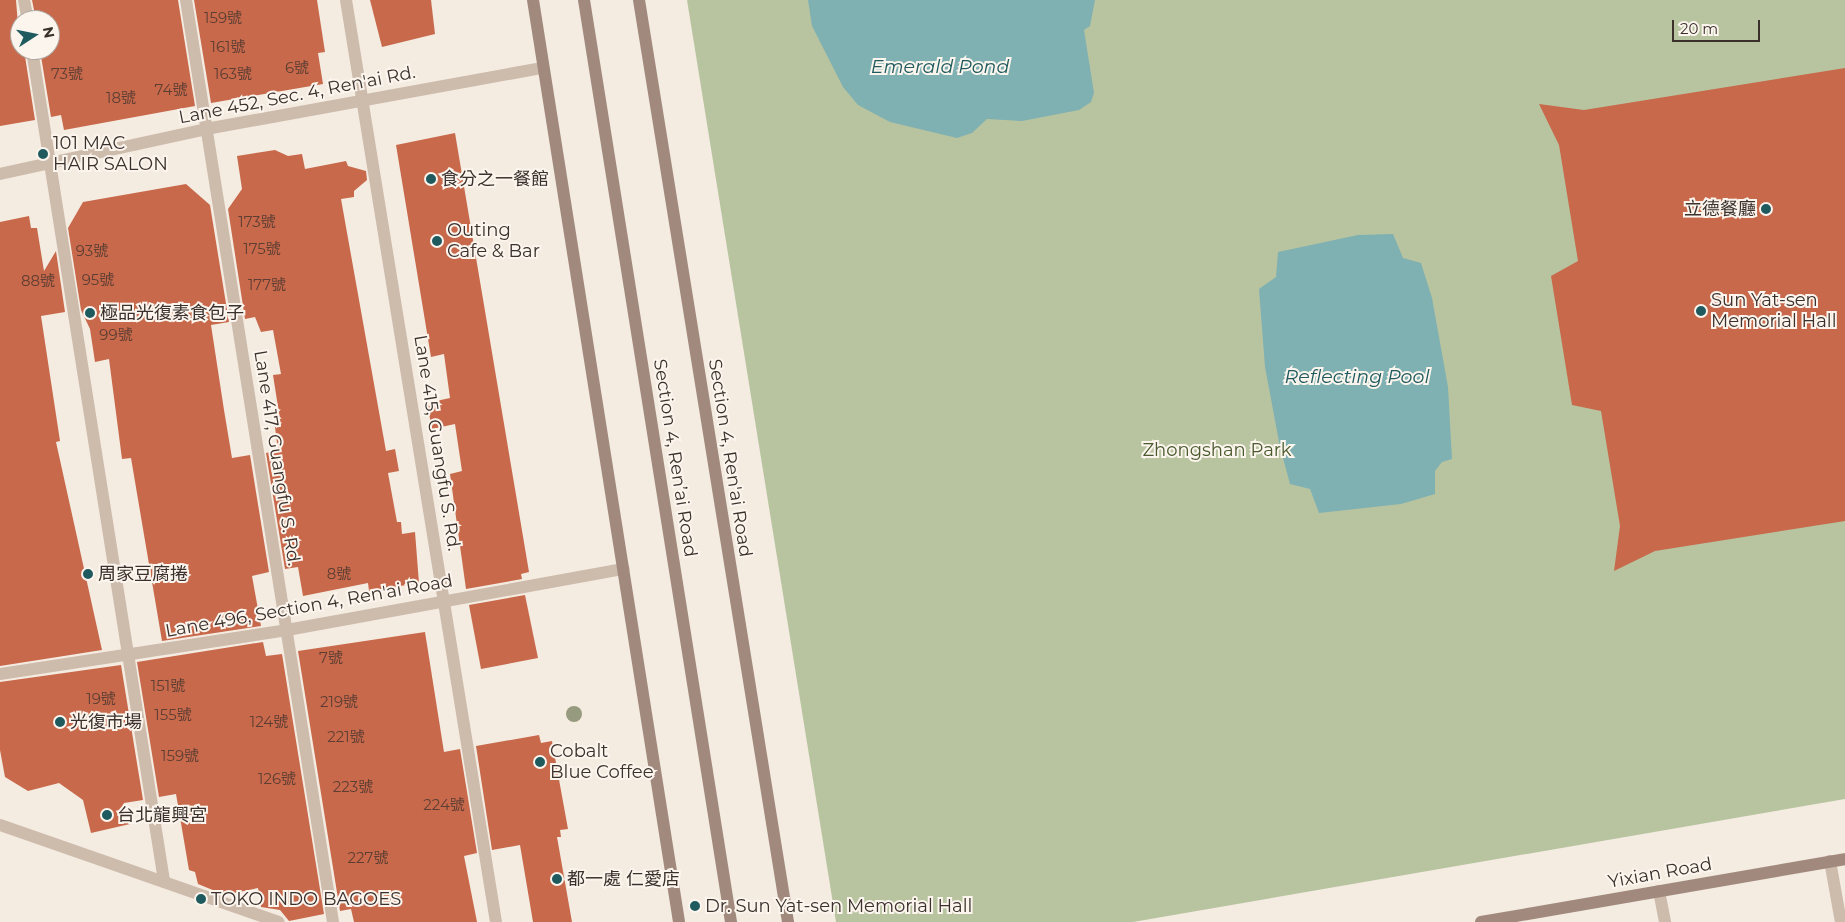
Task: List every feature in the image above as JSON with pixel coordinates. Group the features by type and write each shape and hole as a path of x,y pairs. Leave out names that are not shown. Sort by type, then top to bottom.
{"main road":[{"path":"533,0 679,922"},
{"name":"Section 4, Ren’ai Road","path":"584,0 731,922"},
{"name":"Section 4, Ren'ai Road","path":"639,0 788,922"},
{"name":"Yixian Road","path":"1481,922 1528,918 1659,891 1845,859"}],"street":[{"name":"Lane 417, Guangfu S. Rd.","path":"186,0 333,922"},
{"name":"Lane 415, Guangfu S. Rd.","path":"346,0 496,922"},
{"path":"34,60 164,881"},
{"name":"Lane 452, Sec. 4, Ren'ai Rd.","path":"0,174 51,166 206,129 543,68"},
{"name":"Lane 496, Section 4, Ren'ai Road","path":"0,674 286,630 624,569"},
{"path":"0,825 279,922"},
{"path":"1830,861 1841,922"},
{"path":"1659,891 1665,922"}],"green space":[{"name":"Zhongshan Park","path":"687,0 1845,0 1845,799 1133,922 836,922"}],"water":[{"name":"Emerald Pond","path":"808,0 1095,0 1090,26 1084,30 1094,93 1091,102 1079,110 1022,121 987,119 972,133 957,138 890,122 858,105 843,87 812,26"},
{"name":"Reflecting Pool","path":"1393,234 1403,258 1421,263 1432,298 1448,387 1452,459 1442,462 1435,471 1435,494 1401,504 1319,513 1310,489 1290,484 1280,447 1265,367 1259,289 1276,277 1278,252 1358,235"}],"building":[{"path":"0,0 16,0 17,10 10,10 10,60 26,60 35,120 0,126"},
{"path":"32,0 178,0 195,106 64,130 61,115 51,117 42,60 60,60 60,10 34,10"},
{"path":"194,0 317,0 325,52 318,53 323,84 211,103"},
{"path":"370,0 431,0 435,34 382,47"},
{"name":"Sun Yat-sen Memorial Hall","path":"1845,68 1845,521 1655,551 1614,571 1620,526 1601,411 1572,405 1551,276 1578,261 1559,145 1539,104 1584,110"},
{"path":"455,133 529,572 521,574 522,579 466,589 450,474 462,471 455,424 432,429 427,403 450,398 444,354 431,357 396,145"},
{"path":"275,150 288,156 302,154 305,169 346,161 348,166 366,171 367,180 354,191 354,197 341,199 386,451 395,449 399,471 388,473 397,522 401,522 402,534 415,532 419,583 369,591 368,583 303,596 298,567 285,569 266,453 278,451 275,427 281,426 273,375 281,374 273,330 261,332 255,317 245,319 228,209 242,189 237,156"},
{"path":"186,184 210,205 229,322 211,325 224,410 232,458 250,455 269,572 252,576 261,626 162,641 131,458 122,459 109,359 95,362 90,329 81,310 68,228 83,202"},
{"path":"29,216 31,228 37,228 44,271 56,251 65,312 41,316 60,441 56,442 102,650 0,666 0,222"},
{"path":"525,595 538,658 481,669 469,605"},
{"path":"425,632 444,752 460,749 477,853 464,856 477,922 354,922 351,909 340,911 298,651"},
{"path":"263,642 266,656 282,654 324,914 289,921 280,910 261,907 258,888 225,895 198,884 195,872 189,870 176,794 159,797 137,662"},
{"name":"光復市場","path":"121,665 143,800 124,803 130,824 91,833 83,800 59,783 28,791 5,777 0,750 0,682"},
{"path":"539,735 541,743 552,741 568,829 560,830 561,837 557,837 572,922 533,922 520,845 492,850 476,746"}],"place":[{"name":"101 MAC HAIR SALON","path":"43,154"},
{"name":"食分之一餐館","path":"431,179"},
{"name":"立德餐廳","path":"1766,209"},
{"name":"Outing Cafe & Bar","path":"437,241"},
{"name":"Sun Yat-sen Memorial Hall","path":"1701,311"},
{"name":"極品光復素食包子","path":"90,313"},
{"name":"周家豆腐捲","path":"88,574"},
{"name":"光復市場","path":"60,722"},
{"name":"Cobalt Blue Coffee","path":"540,762"},
{"name":"台北龍興宮","path":"107,815"},
{"name":"都一處 仁愛店","path":"557,879"},
{"name":"TOKO INDO BAGOES","path":"201,899"},
{"name":"Dr. Sun Yat-sen Memorial Hall","path":"695,906"}]}
